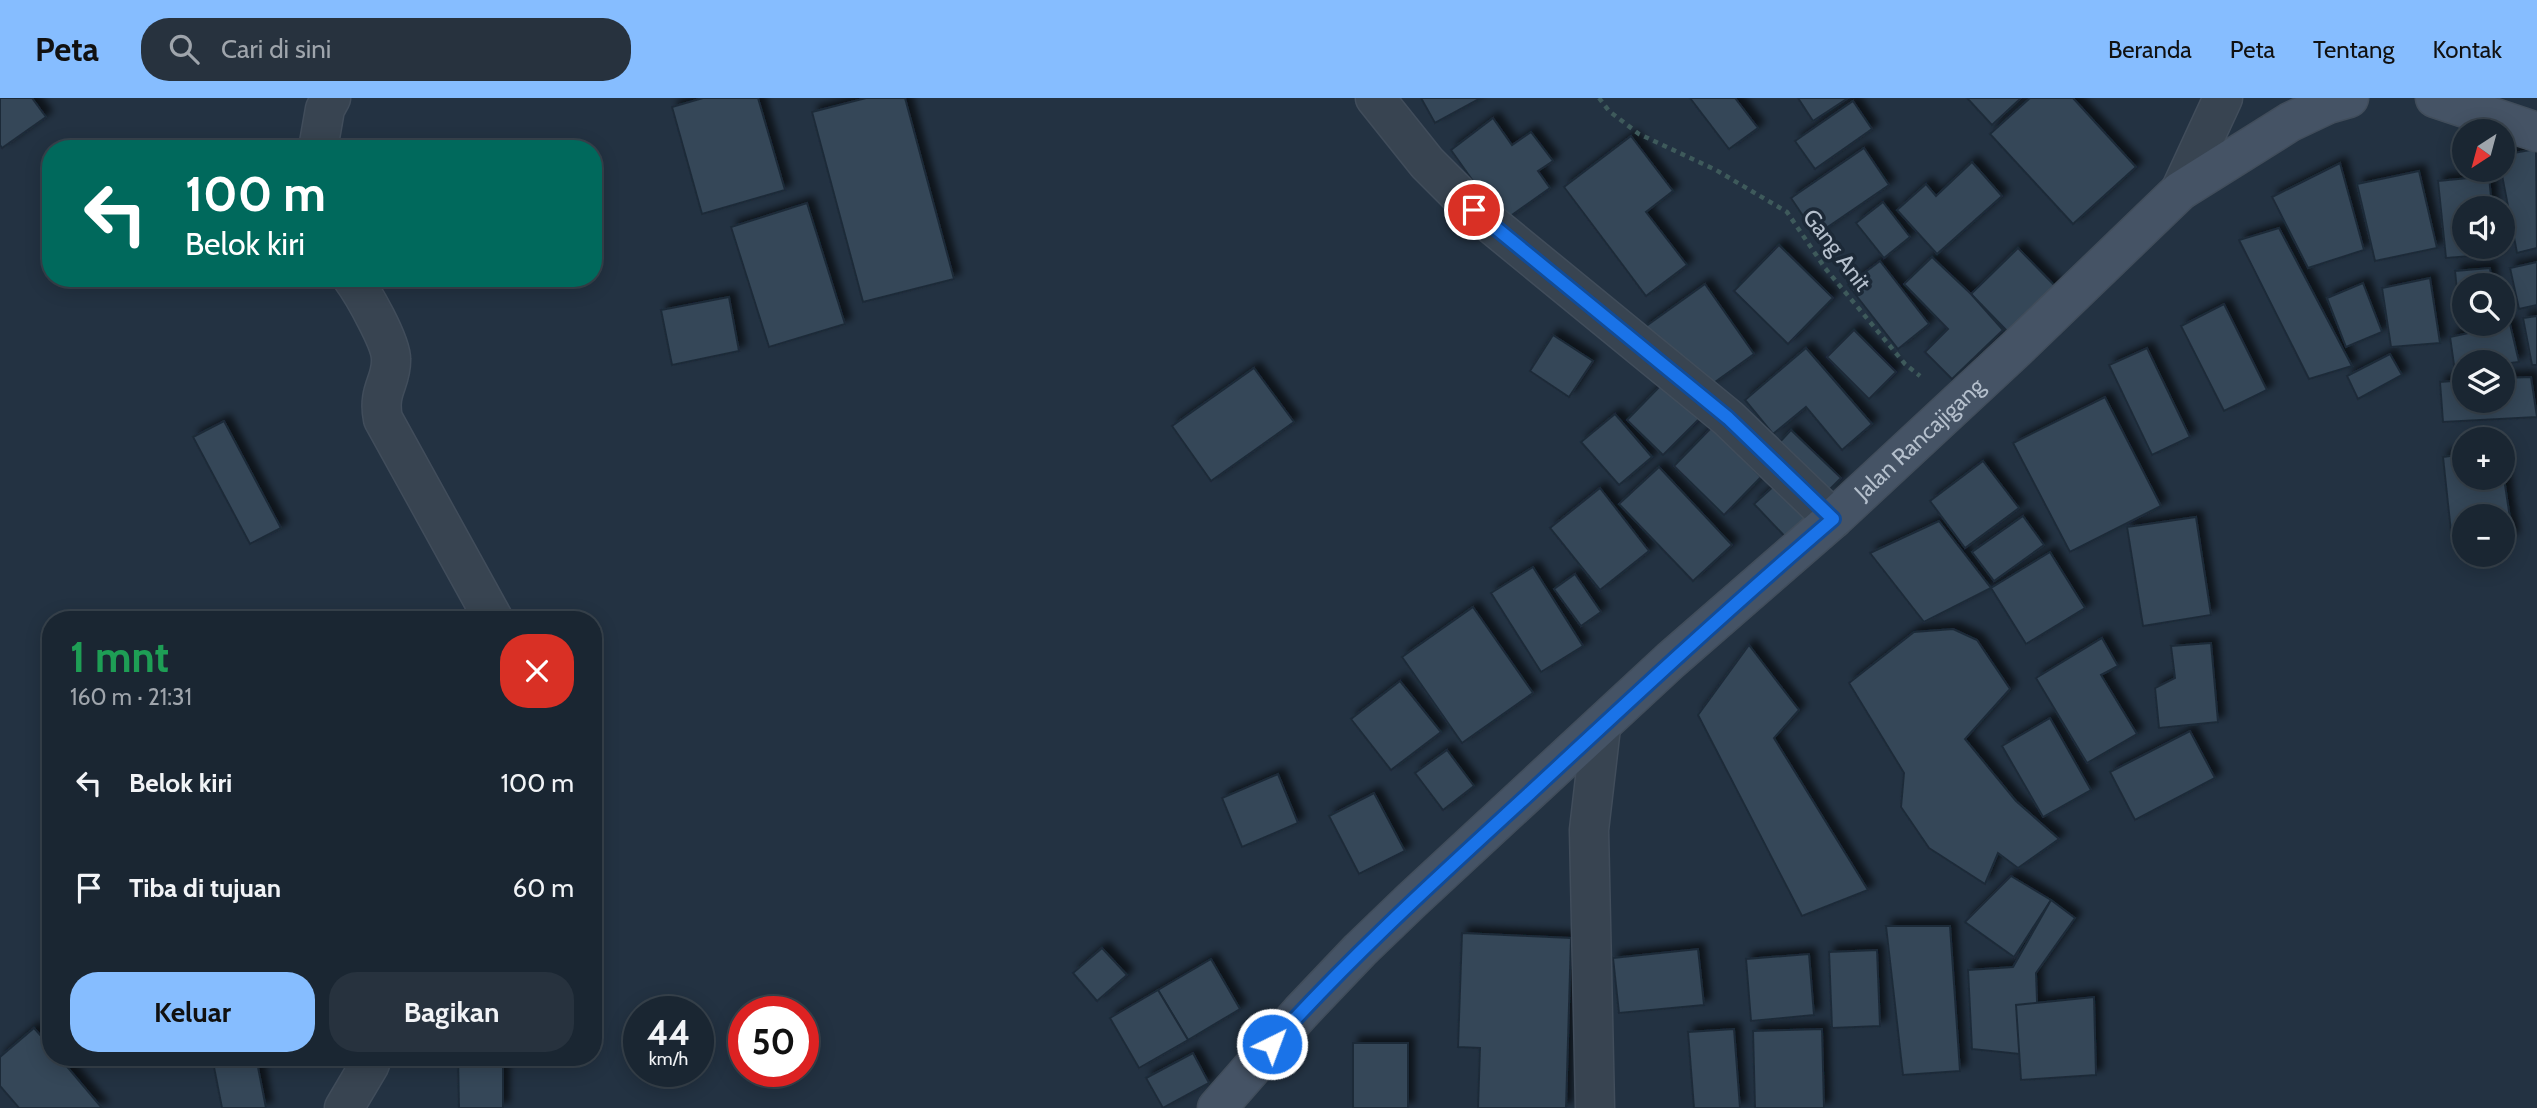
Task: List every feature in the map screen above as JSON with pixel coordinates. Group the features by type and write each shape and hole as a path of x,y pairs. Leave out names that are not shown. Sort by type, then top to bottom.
{"main road":[{"name":"Jalan Rancajigang","path":"1217,1108 1360,950 1682,651 1833,519 2180,191 2290,121 2349,98"},
{"path":"2435,98 2537,132"}],"street":[{"path":"319,140 325,109 331,98"},
{"path":"1375,98 1427,163 1474,210 1728,418 1833,519"},
{"path":"2180,191 2223,98"},
{"path":"357,287 376,318 390,351 391,361 380,398 383,419 489,611"},
{"path":"1595,1108 1588,830 1601,727"},
{"path":"344,1108 369,1066"}],"path":[{"name":"Gang Anit","path":"1599,98 1609,111 1639,134 1716,170 1787,212 1825,268 1905,364 1956,405"}],"building":[{"path":"0,98 32,98 46,117 2,148 0,145"},
{"path":"703,98 758,98 785,190 702,214 672,107"},
{"path":"866,98 905,98 954,279 863,302 812,112"},
{"path":"1421,98 1481,98 1435,123"},
{"path":"1690,98 1735,98 1758,128 1729,149"},
{"path":"1798,98 1848,98 1813,121"},
{"path":"1967,98 2021,98 1992,125"},
{"path":"2030,98 2073,98 2136,167 2073,224 1990,134"},
{"path":"1853,101 1872,129 1815,169 1795,141"},
{"path":"1493,118 1512,145 1531,132 1553,161 1538,171 1550,188 1502,222 1451,150"},
{"path":"1631,136 1673,191 1646,212 1687,265 1646,296 1564,187"},
{"path":"1864,148 1889,185 1816,235 1791,198"},
{"path":"2536,149 2537,248 2517,253 2515,196 2506,196 2503,182 2515,182 2515,153"},
{"path":"1972,162 2002,196 1937,254 1897,210 1926,184 1936,196"},
{"path":"2340,163 2364,250 2308,268 2272,197"},
{"path":"2419,171 2437,248 2375,261 2357,184"},
{"path":"2438,181 2490,182 2491,196 2452,196 2452,258 2446,258"},
{"path":"1883,202 1910,237 1884,258 1856,223"},
{"path":"807,203 845,324 769,347 731,227"},
{"path":"2279,228 2352,366 2309,379 2239,240"},
{"path":"1779,245 1833,298 1788,344 1734,291"},
{"path":"2018,248 2057,288 2009,333 1971,294"},
{"path":"1932,257 1971,294 2003,330 1952,379 1925,352 1948,329 1904,284"},
{"path":"1880,261 1929,324 1898,349 1848,285"},
{"path":"2537,262 2537,305 2519,309 2515,273 2511,273 2510,268"},
{"path":"2490,268 2491,273 2455,273"},
{"path":"2430,278 2440,343 2391,347 2382,288"},
{"path":"2363,283 2382,332 2346,347 2327,298"},
{"path":"1705,284 1754,354 1708,387 1642,329"},
{"path":"729,297 739,351 672,365 661,310"},
{"path":"2224,304 2267,390 2224,411 2181,326"},
{"path":"2537,316 2537,365 2532,365 2523,318"},
{"path":"1854,330 1896,372 1869,399 1827,357"},
{"path":"1553,335 1593,361 1569,397 1530,371"},
{"path":"2513,336 2519,362 2515,362 2515,350 2452,351 2450,337"},
{"path":"1806,348 1872,424 1842,450 1806,407 1773,434 1745,400"},
{"path":"2147,348 2190,437 2152,455 2109,365"},
{"path":"2390,354 2402,375 2358,399 2347,376"},
{"path":"1254,368 1294,422 1211,481 1172,426"},
{"path":"2531,377 2537,417 2443,422 2440,382 2452,381 2452,413 2515,413 2515,378"},
{"path":"1666,380 1702,416 1663,455 1627,420"},
{"path":"2105,397 2161,506 2070,552 2013,443"},
{"path":"1615,414 1652,457 1619,485 1581,442"},
{"path":"224,421 281,528 250,544 193,437"},
{"path":"1712,427 1761,477 1724,515 1674,466"},
{"path":"1791,430 1841,478 1827,492 1778,444"},
{"path":"2452,456 2452,490 2506,490 2508,504 2452,504 2452,541 2443,457"},
{"path":"1983,461 2019,508 1965,548 1930,501"},
{"path":"1659,467 1732,545 1693,581 1619,504"},
{"path":"1776,484 1814,525 1793,545 1754,504"},
{"path":"1600,488 1649,551 1600,590 1550,528"},
{"path":"2023,516 2044,545 1994,581 1972,552"},
{"path":"2196,517 2211,615 2143,626 2127,527"},
{"path":"1939,521 1991,588 1924,622 1870,553"},
{"path":"2050,552 2085,608 2026,644 1991,588"},
{"path":"1533,567 1583,646 1541,672 1491,593"},
{"path":"1575,574 1601,612 1581,626 1554,589"},
{"path":"1473,607 1533,693 1462,743 1402,657"},
{"path":"1953,629 1977,640 2010,689 1965,739 2016,801 2059,839 2018,868 1998,853 1985,884 1929,848 1901,807 1904,773 1849,683 1914,632"},
{"path":"2102,638 2118,666 2101,675 2137,734 2087,763 2036,678"},
{"path":"2211,643 2218,722 2159,728 2155,688 2175,678 2171,646"},
{"path":"1749,645 1799,710 1774,738 1868,890 1802,916 1698,715"},
{"path":"1400,681 1441,732 1391,770 1351,719"},
{"path":"2050,718 2091,790 2043,817 2002,746"},
{"path":"2190,731 2215,778 2135,820 2110,772"},
{"path":"1447,750 1474,786 1443,810 1415,773"},
{"path":"1278,774 1298,823 1242,847 1222,798"},
{"path":"1374,793 1405,851 1359,874 1329,816"},
{"path":"2011,876 2051,900 2014,957 1965,922"},
{"path":"2051,900 2075,918 2036,973 2039,1056 1972,1049 1968,970 2013,967"},
{"path":"1886,926 1950,926 1960,1071 1903,1075"},
{"path":"1462,933 1571,938 1566,1108 1478,1108 1480,1048 1458,1047"},
{"path":"1102,948 1127,975 1097,1001 1073,973"},
{"path":"1698,949 1704,1005 1619,1013 1613,958"},
{"path":"1877,950 1880,1026 1832,1028 1829,952"},
{"path":"1809,954 1814,1015 1751,1021 1746,959"},
{"path":"1211,959 1240,1009 1188,1040 1158,990"},
{"path":"1158,990 1188,1040 1139,1068 1110,1018"},
{"path":"2094,997 2096,1075 2021,1080 2016,1005"},
{"path":"34,1028 42,1037 42,1066 67,1066 102,1108 19,1108 0,1086 0,1057"},
{"path":"1734,1029 1740,1108 1694,1108 1688,1032"},
{"path":"1822,1029 1824,1108 1755,1108 1753,1031"},
{"path":"1353,1043 1408,1043 1408,1108 1353,1108"},
{"path":"1193,1053 1209,1083 1163,1108 1146,1078"},
{"path":"214,1066 258,1066 266,1108 222,1108"},
{"path":"458,1066 503,1066 503,1108 459,1108"}],"route":[{"path":"1272,1044 1360,950 1412,900 1671,660 1833,519 1728,418 1474,210"}]}
